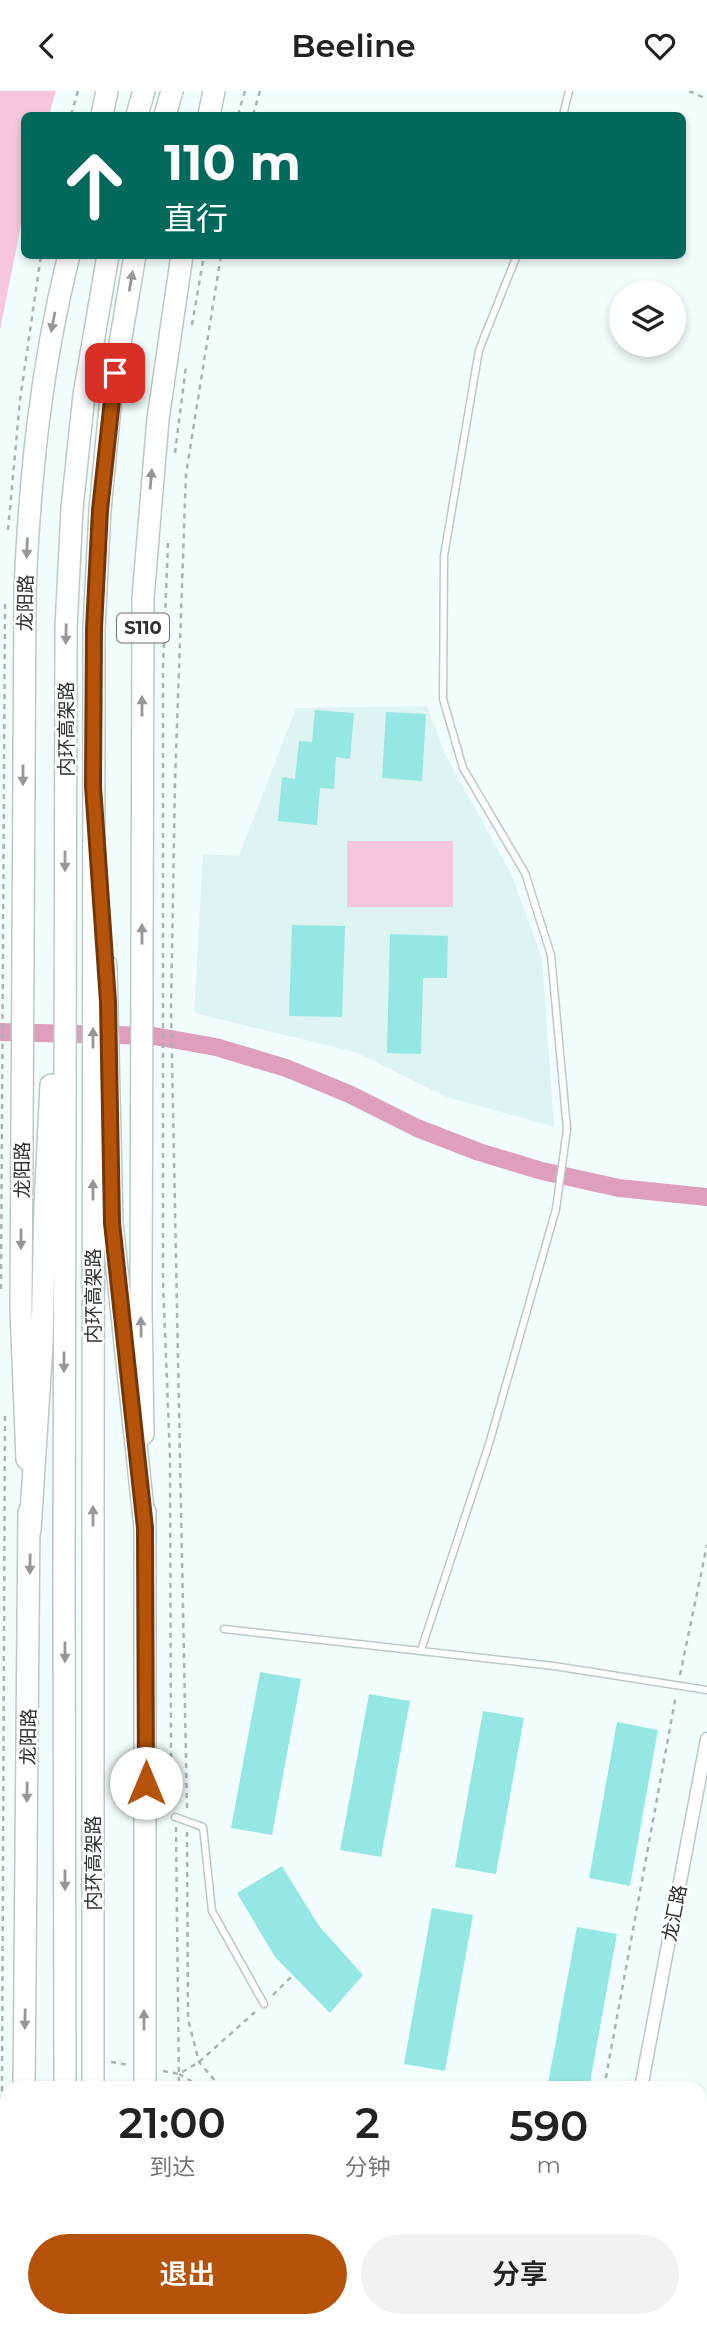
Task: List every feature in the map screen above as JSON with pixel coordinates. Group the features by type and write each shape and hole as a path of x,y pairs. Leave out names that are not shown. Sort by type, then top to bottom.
{"main road":[{"path":"103,112 107,91"},
{"path":"139,112 144,91"},
{"path":"166,112 172,91"},
{"path":"210,112 214,91"},
{"name":"龙阳路","path":"24,2081 30,1530 12,1073 12,1002 28,523 40,402 68,259"},
{"name":"内环高架路","path":"65,2081 64,1584 58,1073 65,944 66,628 72,508 84,395 107,259"},
{"name":"内环高架路","path":"93,2081 93,1584 101,1073 93,786 94,628 100,510 111,397 134,259"},
{"name":"S110","path":"145,2081 145,1528 141,1309 142,657 146,550 158,419 181,259"},
{"path":"30,1530 42,1344 45,1205 58,1073"},
{"path":"101,1073 112,1223 145,1528"}],"street":[{"name":"龙汇路","path":"642,2081 707,1739"}],"lane":[{"path":"564,112 569,91"},
{"path":"421,1650 489,1444 556,1209 567,1129 551,955 525,873 463,768 443,699 444,556 480,350 514,259"},
{"path":"224,1629 554,1666 707,1690"},
{"path":"175,1817 203,1827 212,1911 264,2004"}],"path":[{"path":"72,112 78,91"},
{"path":"239,112 245,91"},
{"path":"255,112 260,91"},
{"path":"689,91 707,99"},
{"path":"192,327 203,259"},
{"path":"215,2081 199,2062 188,2019 187,1822 171,1009 175,782 186,474 220,259"},
{"path":"174,463 187,362"},
{"path":"168,534 163,668 164,1331 170,1457 172,1762 179,2081"},
{"path":"1,1299 12,1073 12,1002"},
{"path":"3,2081 5,1411"},
{"path":"605,2081 678,1686 707,1545"},
{"path":"179,2074 191,2081"}],"shaded area":[{"path":"0,91 56,91 50,112 21,112 21,225 0,330"},
{"path":"427,706 444,752 511,873 542,958 554,1127 447,1097 355,1052 194,1013 203,854 239,856 296,708"},
{"path":"347,841 453,841 453,907 347,907"}],"building":[{"path":"315,710 354,713 350,759 336,757 334,789 320,788 317,825 278,821 282,777 295,779 299,741 312,742"},
{"path":"386,712 426,714 422,781 382,778"},
{"path":"292,925 345,926 342,1017 289,1016"},
{"path":"390,934 448,936 447,978 423,978 421,1054 387,1053"},
{"path":"260,1672 301,1679 272,1835 231,1828"},
{"path":"369,1694 410,1701 381,1857 340,1850"},
{"path":"483,1711 524,1718 496,1874 455,1867"},
{"path":"617,1722 658,1730 630,1886 589,1878"},
{"path":"282,1866 319,1926 363,1975 330,2013 275,1957 237,1893"},
{"path":"432,1908 473,1915 445,2071 404,2064"},
{"path":"577,1927 617,1934 590,2081 548,2081"}],"waterway":[{"path":"0,1032 154,1036 216,1047 286,1068 349,1094 417,1128 479,1152 542,1171 619,1188 707,1197"}],"route":[{"path":"115,373 100,510 94,628 93,786 105,932 112,1223 145,1528 146,1783"}]}
